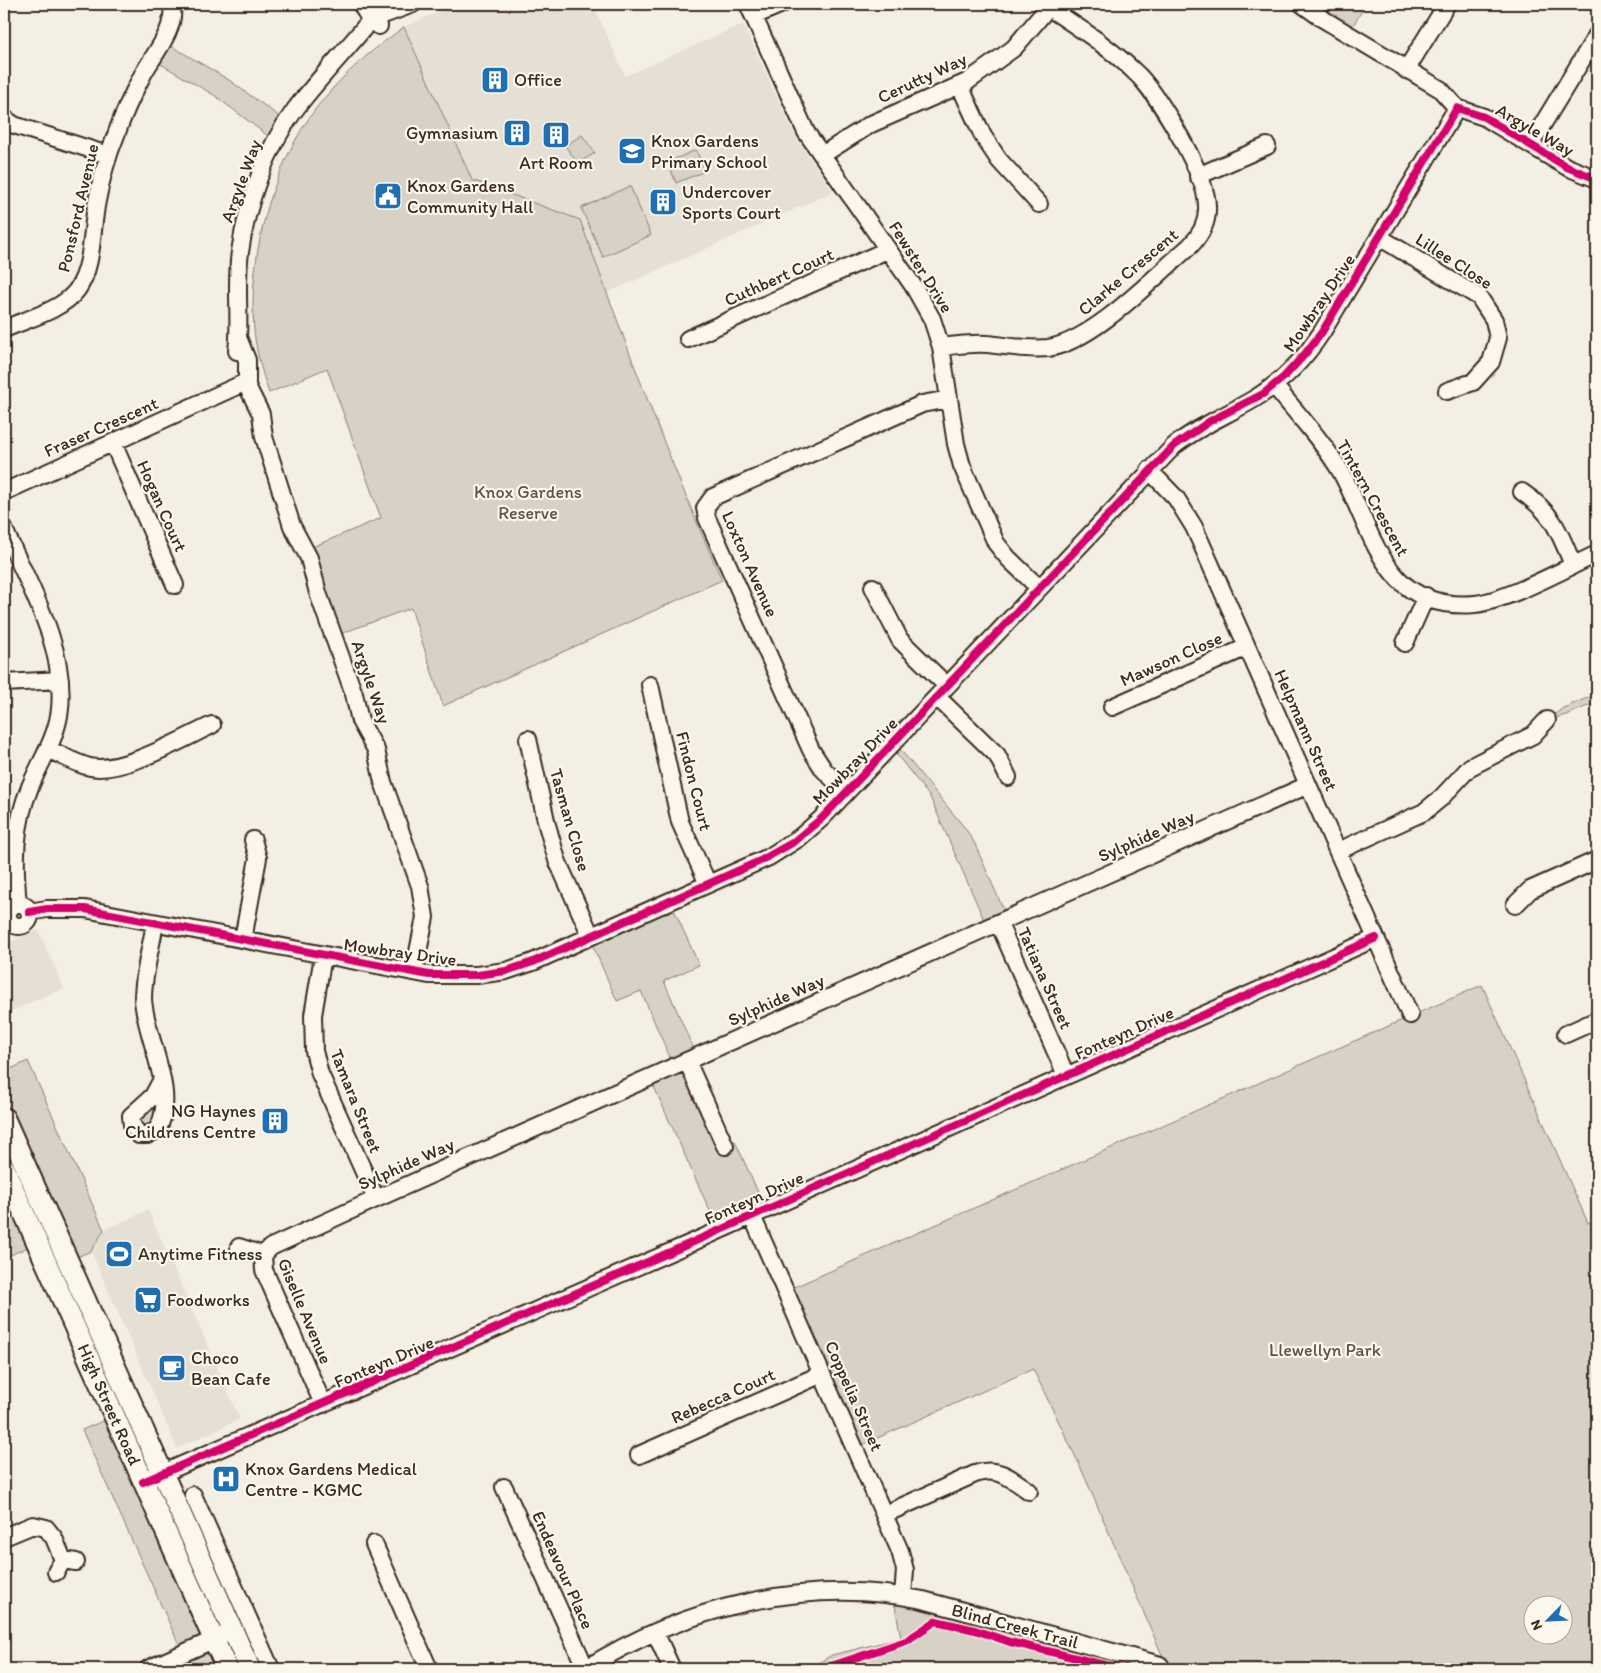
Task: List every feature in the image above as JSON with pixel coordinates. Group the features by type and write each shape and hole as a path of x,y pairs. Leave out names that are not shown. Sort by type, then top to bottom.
{"main road":[{"name":"High Street Road","path":"4,1118 250,1669"},
{"name":"High Street Road","path":"4,1168 227,1669"},
{"path":"59,1292 65,1254"}],"street":[{"name":"Ponsford Avenue","path":"4,329 58,306 70,297 80,285 88,264 97,201 108,154 135,90 170,28 173,14 172,4"},
{"path":"361,4 374,17 413,4"},
{"name":"Argyle Way","path":"414,972 425,917 422,895 383,782 376,750 360,721 354,694 318,593 312,567 294,533 264,436 243,388 236,300 239,253 246,220 256,186 287,122 312,88 374,17 404,16 419,4"},
{"path":"751,10 782,4"},
{"name":"Argyle Way","path":"1302,4 1406,70 1440,89 1457,108 1484,117 1567,166 1597,179"},
{"path":"1406,70 1446,4"},
{"name":"Cerutty Way","path":"822,155 871,124 960,86 1014,48 1050,6"},
{"name":"Clarke Crescent","path":"941,347 974,344 1024,349 1048,348 1069,342 1090,332 1196,240 1205,224 1206,196 1172,121 1140,78 1108,47 1050,6"},
{"name":"Fewster Drive","path":"751,10 801,122 927,308 941,347 959,456 992,535 1001,551 1039,588"},
{"path":"1530,145 1597,34"},
{"path":"960,86 983,136 998,160 1039,204"},
{"name":"Mowbray Drive","path":"12,915 47,909 85,909 323,956 453,977 506,971 533,962 760,861 784,848 808,831 846,792 1149,470 1174,446 1192,432 1254,399 1291,370 1318,338 1457,108"},
{"path":"4,118 14,125 108,154"},
{"path":"1198,176 1267,146"},
{"name":"Lillee Close","path":"1379,237 1479,298 1494,320 1498,338 1491,362 1473,382 1447,391"},
{"name":"Cuthbert Court","path":"688,339 888,250"},
{"name":"Tintern Crescent","path":"1274,384 1338,467 1385,565 1400,581 1426,596 1456,604 1484,602 1597,554"},
{"name":"Fraser Crescent","path":"4,492 214,398 243,388"},
{"name":"Loxton Avenue","path":"846,792 824,770 811,750 705,508 713,497 758,476 922,404 949,399"},
{"name":"Hogan Court","path":"113,443 175,585"},
{"name":"Helpmann Street","path":"1149,470 1170,490 1188,515 1410,1015"},
{"path":"1522,492 1540,504 1551,519 1573,564"},
{"path":"4,529 54,644 60,680 59,716 48,748 28,792 18,827 12,915"},
{"path":"873,587 900,640 997,754 1008,777"},
{"path":"1405,643 1426,596"},
{"name":"Mawson Close","path":"1112,707 1247,647"},
{"path":"4,683 60,680"},
{"name":"Findon Court","path":"650,685 680,822 708,884"},
{"path":"1338,850 1424,812 1441,798 1470,767 1533,735 1547,720"},
{"path":"48,748 90,767 104,768 127,763 212,725"},
{"name":"Tasman Close","path":"528,739 547,825 557,860 591,936"},
{"name":"Sylphide Way","path":"263,1255 271,1246 1308,785"},
{"path":"243,939 258,858 253,840"},
{"path":"1515,906 1530,890 1597,860"},
{"path":"155,923 143,998 161,1081"},
{"name":"Tatiana Street","path":"999,924 1066,1075"},
{"name":"Fonteyn Drive","path":"143,1482 752,1216 1376,938"},
{"name":"Tamara Street","path":"323,956 313,1015 314,1051 320,1074 376,1199"},
{"path":"1566,1034 1597,1020"},
{"path":"687,1061 725,1146"},
{"name":"Coppelia Street","path":"752,1216 885,1514 904,1564 906,1577 903,1596"},
{"name":"Giselle Avenue","path":"239,1247 263,1255 264,1270 323,1404"},
{"name":"Rebecca Court","path":"639,1455 822,1374"},
{"path":"885,1514 981,1472 1001,1473 1029,1490"},
{"name":"Endeavour Place","path":"504,1487 586,1669"},
{"path":"193,1495 271,1669"},
{"path":"182,1515 206,1524"},
{"path":"4,1537 26,1527 39,1525 50,1532 65,1565"},
{"path":"374,1544 429,1669"},
{"path":"586,1669 623,1646 704,1613 769,1598 843,1593 903,1596 1160,1665"},
{"path":"148,1669 233,1631"},
{"path":"655,1632 672,1669"}],"shaded area":[{"name":"Knox Gardens Primary School","path":"457,4 593,4 625,76 743,24 794,134 833,192 607,293 580,220 472,180 404,27"},
{"path":"38,930 64,988 4,1014 4,945"},
{"path":"148,1210 240,1419 177,1448 91,1251 104,1230"}],"green space":[{"path":"1302,4 1366,4 1348,34"},
{"name":"Knox Gardens Reserve","path":"404,27 472,180 580,220 666,446 722,580 443,706 411,608 334,636 305,550 381,518 327,368 269,393 256,346 254,330 255,269 260,237 268,205 293,145 309,119 336,85 364,58"},
{"path":"163,41 229,80 287,122 276,142 214,95 152,59"},
{"path":"582,135 595,153 578,163 565,146"},
{"path":"696,150 705,171 676,183 668,162"},
{"path":"630,186 651,235 603,257 581,208"},
{"path":"1597,694 1597,702 1566,715 1547,720 1563,708"},
{"path":"894,742 965,828 974,842 1008,920 988,929 930,797 890,746"},
{"path":"670,901 699,965 664,981 697,1057 688,1061 726,1145 735,1141 766,1210 719,1231 650,1078 674,1067 641,991 617,1001 589,937"},
{"name":"Llewellyn Park","path":"1482,985 1588,1223 1597,1220 1597,1236 1595,1238 1597,1243 1597,1669 808,1669 832,1655 901,1638 893,1595 1166,1664 1080,1466 1033,1369 855,1448 785,1291"},
{"path":"28,1061 104,1230 91,1251 68,1261 4,1118 4,1072"},
{"path":"164,1090 150,1135 131,1116"},
{"path":"4,1168 37,1243 6,1257 4,1252"},
{"path":"114,1416 227,1669 190,1669 82,1430"}],"cycle path":[{"path":"29,912 47,909 85,909 429,975 477,975 506,971 533,962 760,861 792,843 822,818 1174,446 1210,421 1263,394 1284,377 1322,332 1457,108 1484,117 1567,167 1597,179"},
{"path":"143,1482 691,1243 1376,938"},
{"name":"Blind Creek Trail","path":"822,1669 906,1641 936,1621 975,1630 1010,1642 1121,1669"}],"place":[{"name":"Office","path":"495,80"},
{"name":"Gymnasium","path":"517,133"},
{"name":"Art Room","path":"556,135"},
{"name":"Knox Gardens Primary School","path":"632,151"},
{"name":"Knox Gardens Community Hall","path":"388,196"},
{"name":"Undercover Sports Court","path":"663,202"},
{"name":"NG Haynes Childrens Centre","path":"275,1121"},
{"name":"Anytime Fitness","path":"119,1254"},
{"name":"Foodworks","path":"148,1300"},
{"name":"Choco Bean Cafe","path":"172,1368"},
{"name":"Knox Gardens Medical Centre - KGMC","path":"226,1479"}]}
